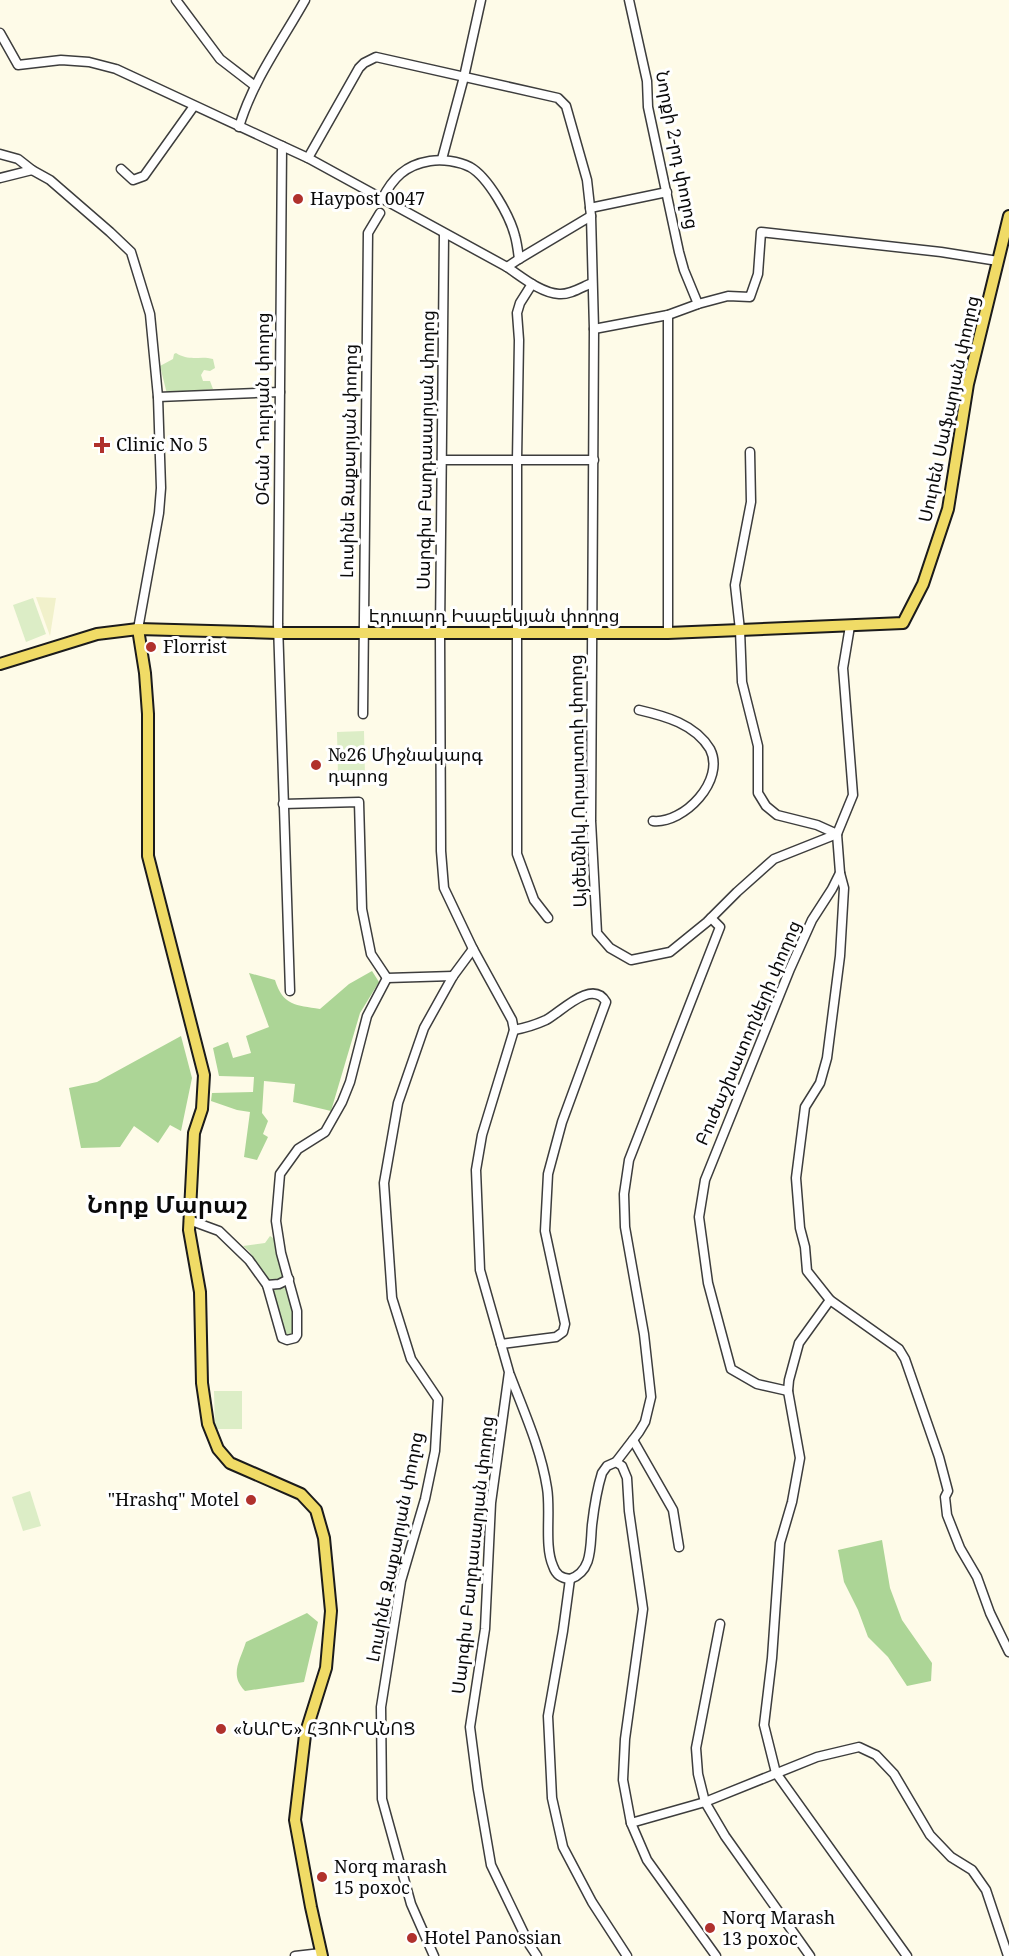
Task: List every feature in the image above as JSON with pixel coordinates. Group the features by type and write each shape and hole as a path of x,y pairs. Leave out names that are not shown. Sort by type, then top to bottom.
{"main road":[{"name":"Սուրեն Սաֆարյան փողոց","path":"850,626 903,623 923,584 948,509 968,384 1009,216"},
{"name":"Էդուարդ Իսաբեկյան փողոց","path":"0,664 97,634 138,629 278,633 668,633 850,626"},
{"path":"138,629 145,673 148,714 148,855 204,1075 202,1109 194,1133 189,1230 200,1292 202,1383 210,1432 218,1449 230,1463 301,1494 316,1510 324,1538 331,1611 326,1668 305,1735 295,1820 322,1955"}],"street":[{"path":"176,0 220,59 255,86"},
{"path":"239,127 244,108 255,86 305,0"},
{"path":"442,159 464,77 481,0"},
{"name":"Նորքի 2-րդ փողոց","path":"629,0 647,81 648,107 679,252 698,304"},
{"path":"0,33 18,65 61,60 89,62 116,69 308,158 507,267 532,284 559,294 567,294 592,284"},
{"path":"308,158 359,68 370,59 384,57 464,77"},
{"name":"Այծեմնիկ Ուրարտուի փողոց","path":"464,77 562,101 566,106 585,172 590,212 594,329 591,821 597,933 610,948 631,960 670,952 711,918"},
{"path":"121,169 133,180 144,176 194,106"},
{"name":"Օհան Դուրյան փողոց","path":"282,146 278,633 290,991"},
{"path":"0,154 18,159 50,180 131,252 150,314 158,397 161,488 138,629"},
{"path":"382,200 391,183 405,169 421,162 442,159 469,166 482,178 511,222 516,236 519,259"},
{"path":"0,178 32,170"},
{"path":"507,267 590,212 667,192"},
{"name":"Լուսինե Զաքարյան փողոց","path":"363,714 368,233 380,213"},
{"path":"594,329 668,315 728,296 750,297 758,274 761,232 941,252 998,261"},
{"name":"Սարգիս Բաղդասարյան փողոց","path":"444,234 441,633 441,851 444,888 472,950 512,1020 514,1029 482,1135 477,1170 480,1270 509,1372 491,1503 486,1629 470,1727 491,1865 537,1956"},
{"path":"532,284 520,303 517,313 519,340 517,854 534,900 548,918"},
{"path":"668,315 668,633"},
{"path":"158,397 280,392"},
{"path":"750,452 751,502 735,585 742,682 758,746 758,794 766,806 777,814 817,825 837,834"},
{"path":"442,460 594,460"},
{"path":"850,626 843,668 853,795 837,834 840,873 844,888 840,956 827,1058 820,1083 805,1107 796,1178 800,1228 805,1247 807,1271 830,1300 899,1349 905,1359 939,1457 948,1491 945,1497 950,1523 960,1548 977,1577 990,1613 1009,1652"},
{"path":"639,710 683,724 703,740 710,749 713,759 709,782 692,806 675,818 661,822 653,821"},
{"path":"283,804 359,802 362,909 372,954 387,978"},
{"path":"509,1372 543,1465 548,1492 552,1564 559,1576 570,1579 580,1574 588,1561 601,1476 608,1466 616,1462 645,1422 651,1397 644,1334 625,1227 624,1194 629,1161 720,927 711,918 774,859 837,834"},
{"name":"Բուժաշխատողների փողոց","path":"788,1391 757,1384 731,1369 708,1283 699,1217 705,1180 790,969 812,920 840,873"},
{"name":"Լուսինե Զաքարյան փողոց","path":"434,1956 411,1904 382,1799 381,1707 401,1581 425,1499 435,1451 438,1399 411,1359 392,1298 384,1183 398,1103 424,1028 453,976 472,950"},
{"path":"387,978 453,976"},
{"path":"189,1220 219,1231 249,1260 267,1285 280,1336 284,1340 291,1340 297,1335 297,1311 280,1253 276,1221 280,1174 298,1149 325,1132 342,1102 350,1082 366,1016 387,978"},
{"path":"501,1344 556,1337 563,1332 565,1324 545,1231 548,1174 562,1122 606,1005 605,999 581,995 547,1019 528,1028 514,1029"},
{"path":"267,1285 279,1284 289,1279"},
{"path":"830,1300 799,1343 789,1380 788,1391 800,1458 792,1502 780,1543 772,1658 764,1725 776,1773 907,1956"},
{"path":"633,1440 673,1510 679,1547"},
{"path":"616,1462 624,1468 627,1478 629,1511 643,1609 625,1739 623,1780 632,1823 647,1860 716,1956"},
{"path":"570,1579 548,1716 552,1798 563,1847 592,1902 627,1956"},
{"path":"720,1624 696,1748 698,1774 705,1802 725,1836 810,1956"},
{"path":"632,1823 705,1802 816,1757 859,1747 876,1755 894,1774 930,1835 951,1857 972,1870 986,1890 1008,1956"},
{"path":"295,1956 322,1955"}],"green space":[{"path":"176,353 190,358 213,359 215,368 210,371 204,370 201,375 203,381 210,381 213,389 167,394 160,366 173,359"},
{"path":"36,597 56,598 50,636"},
{"path":"33,598 46,634 26,642 13,605"},
{"path":"364,731 365,776 338,776 337,732"},
{"path":"372,971 379,982 360,1013 331,1111 293,1102 295,1084 264,1081 262,1113 268,1121 263,1134 268,1137 257,1160 244,1157 250,1112 211,1101 212,1093 253,1092 254,1077 219,1076 213,1048 228,1042 233,1058 251,1053 246,1036 269,1027 249,973 275,980 286,1000 320,1009 349,984"},
{"path":"181,1036 192,1078 181,1131 170,1125 158,1143 134,1126 120,1147 81,1148 69,1088 97,1082"},
{"path":"270,1236 275,1239 275,1249 285,1278 270,1282 249,1251 243,1246 265,1243"},
{"path":"286,1286 295,1316 294,1334 287,1337 281,1331 273,1292 276,1288"},
{"path":"214,1391 242,1391 242,1429 215,1429"},
{"path":"30,1491 41,1526 23,1531 12,1497"},
{"path":"882,1540 890,1588 902,1620 932,1663 931,1681 907,1686 888,1657 868,1637 844,1582 838,1550"},
{"path":"307,1613 318,1622 304,1682 245,1691 240,1685 237,1668 246,1642"}],"place":[{"name":"Haypost 0047","path":"298,199"},
{"name":"Clinic No 5","path":"102,445"},
{"name":"Florrist","path":"151,647"},
{"name":"№26 Միջնակարգ դպրոց","path":"316,765"},
{"name":"\"Hrashq\" Motel","path":"251,1500"},
{"name":"«ՆԱՐԵ» ՀՅՈՒՐԱՆՈՑ","path":"221,1729"},
{"name":"Norq marash 15 poxoc","path":"322,1877"},
{"name":"Norq Marash 13 poxoc","path":"710,1928"},
{"name":"Hotel Panossian","path":"412,1938"}],"district":[{"name":"Նորք Մարաշ","path":"167,1205"}]}
